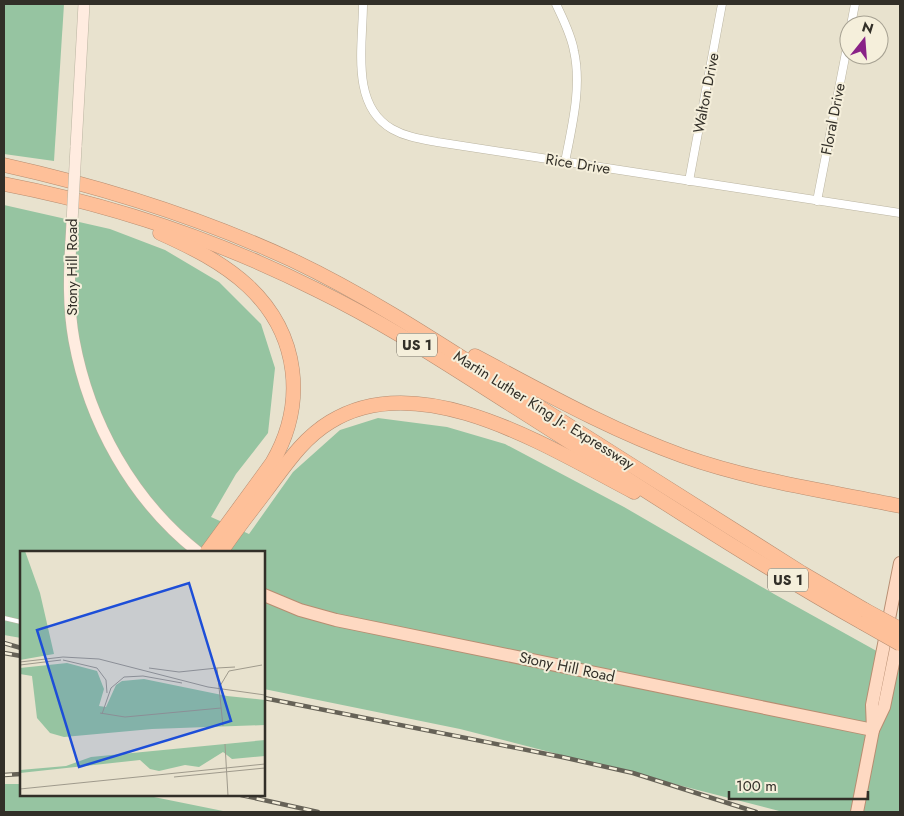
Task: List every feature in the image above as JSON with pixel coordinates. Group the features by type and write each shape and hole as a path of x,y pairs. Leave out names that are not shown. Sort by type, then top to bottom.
{"highway":[{"name":"Martin Luther King Jr. Expressway","path":"4,165 99,188 197,220 293,261 384,310 802,573 864,616 900,644"},
{"name":"Martin Luther King Jr. Expressway","path":"4,184 95,205 160,224 225,248 347,305 407,339 795,584 864,616 900,627"},
{"path":"95,205 180,242 224,268 247,286 267,307 286,343 294,388 292,415 286,438 272,463 208,551"},
{"path":"384,310 592,417 675,453 741,474 900,506"},
{"path":"222,551 293,455 310,437 329,422 342,416 366,407 394,403 436,406 501,425 715,534"}],"main road":[{"path":"858,812 873,730 872,705 900,563"},
{"name":"Stony Hill Road","path":"265,594 300,610 336,620 873,730"},
{"path":"873,730 884,707 900,627"}],"street":[{"name":"Stony Hill Road","path":"84,4 69,281 74,338 83,377 96,416 115,454 137,488 161,518 197,551"},
{"name":"Rice Drive","path":"363,4 363,84 372,110 385,124 397,132 414,138 900,213"},
{"path":"556,4 569,32 576,63 576,93 566,162"},
{"name":"Walton Drive","path":"689,181 722,4"},
{"name":"Floral Drive","path":"817,201 844,65"}],"lane":[{"path":"4,618 20,622"}],"green space":[{"path":"4,4 64,4 54,161 4,154"},
{"path":"4,205 110,229 165,250 219,282 261,324 275,368 268,433 236,474 211,517 249,534 293,472 340,430 378,418 447,427 505,444 624,507 900,664 900,812 783,812 460,729 265,689 265,551 20,551 20,638 4,635"},
{"path":"4,784 20,784 20,796 149,796 228,812 4,812"}],"railway":[{"path":"4,643 20,648"},
{"path":"4,653 20,656"},
{"path":"265,698 562,757 633,773 756,812"},
{"path":"4,775 20,774"},
{"path":"246,796 318,812"}]}
